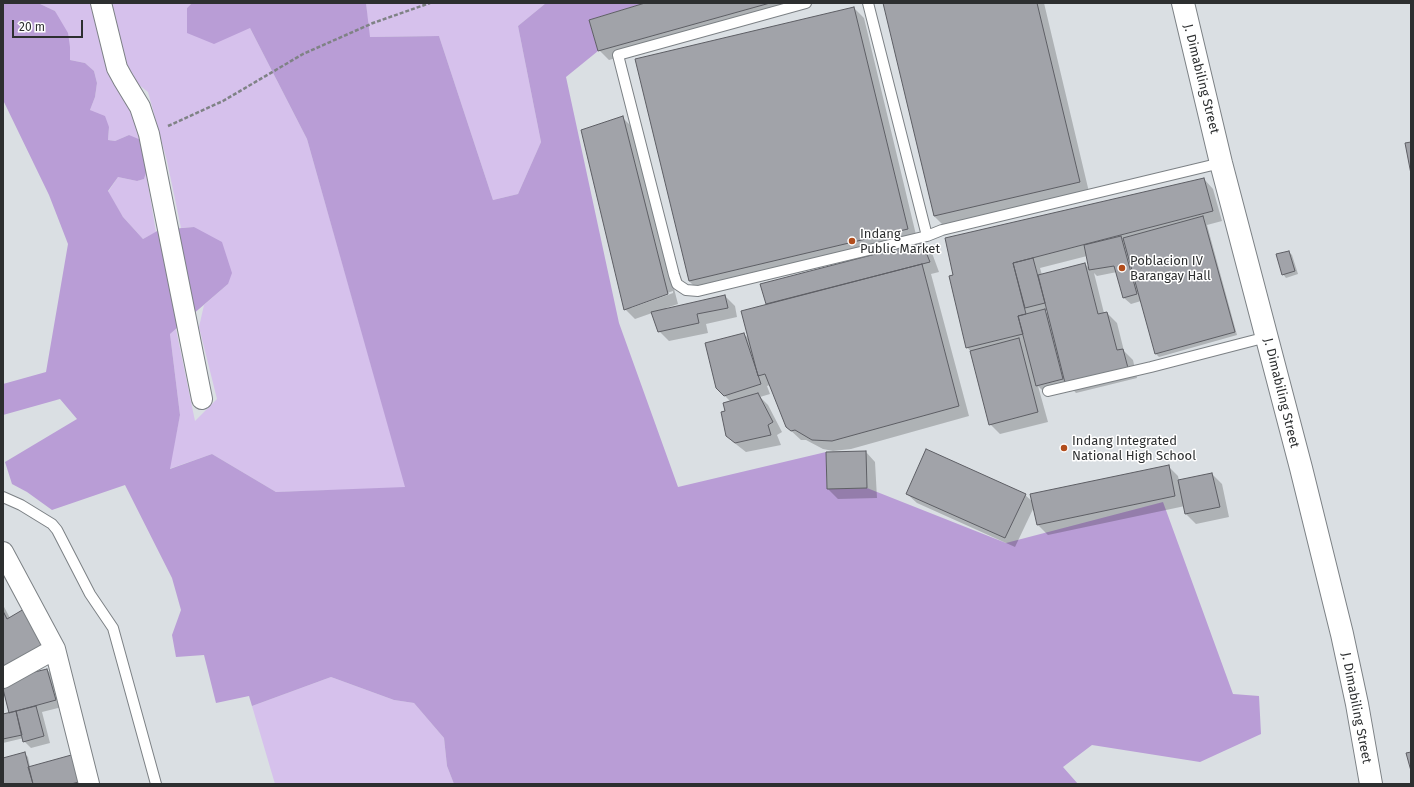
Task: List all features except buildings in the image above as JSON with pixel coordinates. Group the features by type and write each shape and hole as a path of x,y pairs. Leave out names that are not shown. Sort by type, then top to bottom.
{"street":[{"path":"101,3 117,68 140,107 149,134 202,399"},
{"name":"J. Dimabiling Street","path":"1183,3 1221,163 1267,337 1342,634 1357,704 1371,784"},
{"path":"3,552 55,649 89,784"},
{"path":"3,678 55,649"}],"lane":[{"path":"806,3 618,55 672,269 677,284 686,290 698,291 927,236 942,230 1221,163"},
{"path":"868,3 927,236"},
{"path":"1048,391 1151,367 1267,337"},
{"path":"3,497 21,505 52,524 57,530 90,594 113,628 156,784"}],"path":[{"path":"149,134 223,101 303,54 372,23 430,3"}],"shaded area":[{"path":"3,3 38,3 55,11 68,33 70,60 85,63 94,71 97,83 95,97 90,110 105,116 109,127 108,140 115,141 129,135 141,140 148,166 144,179 137,181 118,177 108,191 123,217 143,239 159,230 194,227 222,242 232,273 228,284 170,334 180,415 170,469 212,454 276,492 405,487 307,139 250,28 214,44 187,33 187,8 192,3 366,3 370,37 439,36 493,200 518,194 541,142 518,26 546,3 645,3 589,20 598,51 566,77 619,323 678,487 826,452 827,489 867,488 1006,543 1163,502 1233,694 1259,696 1261,734 1200,762 1092,745 1063,767 1078,784 454,784 447,766 444,738 414,703 394,700 331,677 252,706 249,696 216,703 204,655 176,657 172,635 181,610 172,578 125,485 52,510 27,492 12,484 5,462 77,419 60,399 3,415 3,384 46,372 68,244 49,195 3,100"},
{"path":"38,3 92,3 134,108 145,147 129,135 115,141 108,140 109,127 90,110 95,97 97,83 94,71 85,63 70,60 70,47 55,11"},
{"path":"112,3 192,3 187,8 250,28 307,139 406,488 276,492 212,454 169,469 180,415 170,334 176,329 195,421 217,399 199,327 204,305 228,284 194,227 181,228 167,161 148,92 134,81 124,57"},
{"path":"366,3 546,3 518,26 541,142 518,194 493,200 439,36 369,37"},
{"path":"146,172 156,232 143,239 123,217 108,192 118,177 137,181 144,179"},
{"path":"331,677 394,700 414,703 444,738 447,766 454,784 275,784 252,706"}],"place":[{"name":"Indang Public Market","path":"852,241"},
{"name":"Poblacion IV Barangay Hall","path":"1122,268"},
{"name":"Indang Integrated National High School","path":"1064,448"}]}
